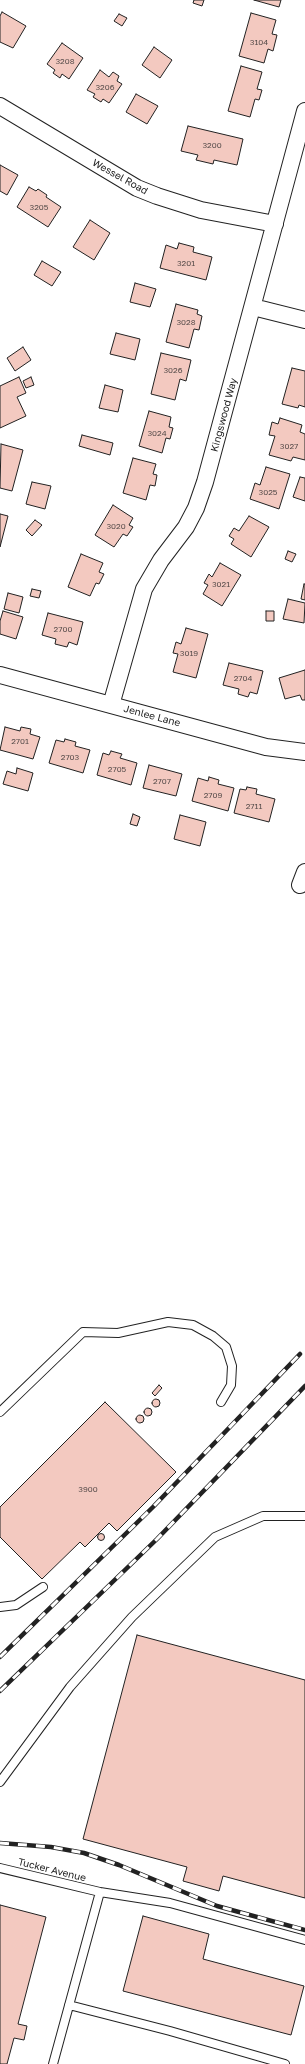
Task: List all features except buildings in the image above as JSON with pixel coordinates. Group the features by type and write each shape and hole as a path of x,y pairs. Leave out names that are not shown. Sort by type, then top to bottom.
{"street":[{"name":"Wessel Road","path":"0,106 137,188 201,210 275,224"},
{"name":"Kingswood Way","path":"111,705 144,589 161,560 186,527 196,508 205,482 305,111"},
{"path":"253,307 305,320"},
{"name":"Jenlee Lane","path":"0,675 266,747 305,752"}],"lane":[{"path":"0,1412 83,1332 118,1333 168,1322 193,1325 213,1336 226,1347 232,1366 231,1385 221,1402"},
{"path":"0,1782 70,1687 132,1617 215,1537 263,1516 305,1516"},
{"path":"0,1607 16,1605 43,1587"},
{"name":"Tucker Avenue","path":"0,1868 100,1892 170,1903 305,1940"},
{"path":"53,2064 100,1892"},
{"path":"69,2005 170,2031 285,2064"}],"railway":[{"path":"0,1657 153,1507 300,1354"},
{"path":"0,1691 157,1539 305,1386"},
{"path":"0,1843 51,1847 84,1853 119,1865 217,1906 305,1930"}]}
